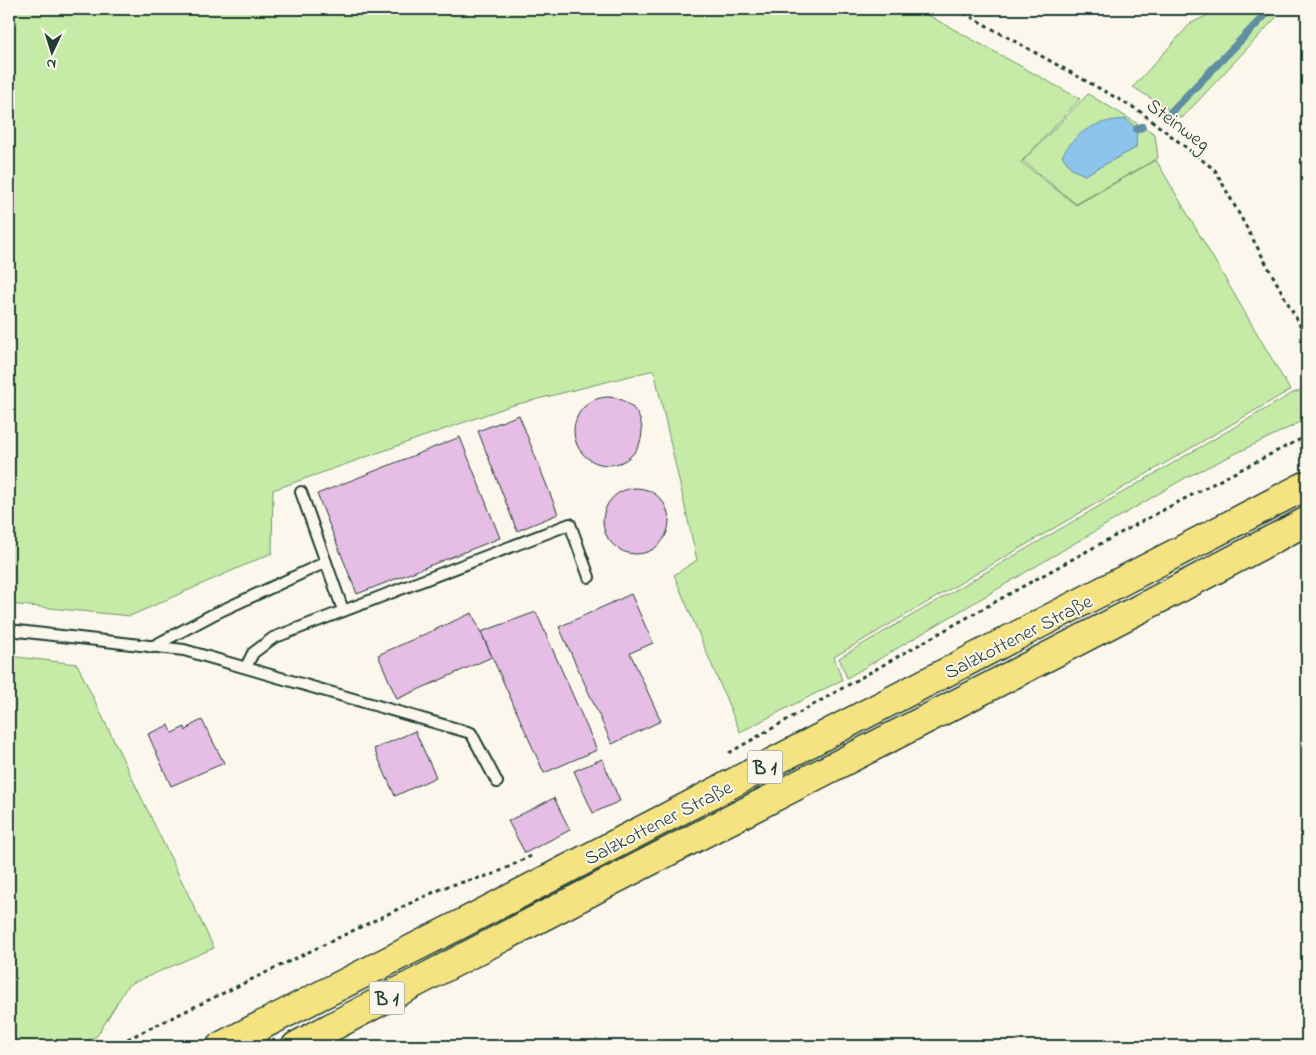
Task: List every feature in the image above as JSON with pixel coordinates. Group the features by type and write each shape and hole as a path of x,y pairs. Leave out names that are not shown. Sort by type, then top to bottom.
{"highway":[{"name":"Salzkottener Straße","path":"221,1046 461,924 1307,485"},
{"name":"Salzkottener Straße","path":"296,1046 487,944 1056,654 1307,521"}],"lane":[{"path":"301,492 343,610"},
{"path":"246,667 253,653 273,638 570,524 589,576"},
{"path":"152,646 212,615 326,562"},
{"path":"9,630 184,650 471,734 497,782"}],"path":[{"name":"Steinweg","path":"957,9 1138,110 1215,170 1307,338"},
{"path":"725,755 1189,494 1307,436"},
{"path":"113,1046 419,899 448,886 494,874 537,853"}],"green space":[{"path":"9,9 917,9 1080,99 1021,162 1076,205 1156,160 1290,390 834,657 842,680 740,732 674,575 697,560 654,370 510,406 273,490 272,553 130,616 9,604"},
{"path":"1221,9 1284,9 1182,118 1133,87 1191,23"},
{"path":"1088,94 1155,134 1158,158 1076,204 1023,161"},
{"path":"1307,388 1307,419 1185,478 847,678 839,658 1293,393"},
{"path":"9,656 77,664 214,948 128,985 97,1036 76,1046 9,1046"}],"water":[{"path":"1126,119 1137,129 1136,148 1085,175 1073,170 1062,156 1074,140 1088,128 1105,122"}],"building":[{"path":"608,397 621,400 632,407 639,418 642,431 639,444 632,455 621,462 608,465 595,462 584,455 577,444 574,431 577,418 584,407 595,400"},
{"path":"519,415 558,514 517,531 478,431"},
{"path":"460,437 500,538 357,594 317,494"},
{"path":"629,488 643,488 655,493 664,502 669,514 667,534 660,545 643,554 629,554 617,549 608,540 603,528 603,514 608,502 617,493"},
{"path":"631,594 653,643 630,653 661,721 612,744 559,627"},
{"path":"536,612 597,750 544,773 481,632"},
{"path":"472,613 492,657 397,699 378,655"},
{"path":"202,720 224,763 171,786 148,734 169,725 172,733 185,727 186,731 192,725"},
{"path":"415,731 436,777 395,796 374,749"},
{"path":"602,759 620,801 593,813 574,771"},
{"path":"554,798 570,830 525,853 508,821"}],"waterway":[{"path":"1170,113 1271,9"},
{"path":"1137,129 1142,127"}]}
